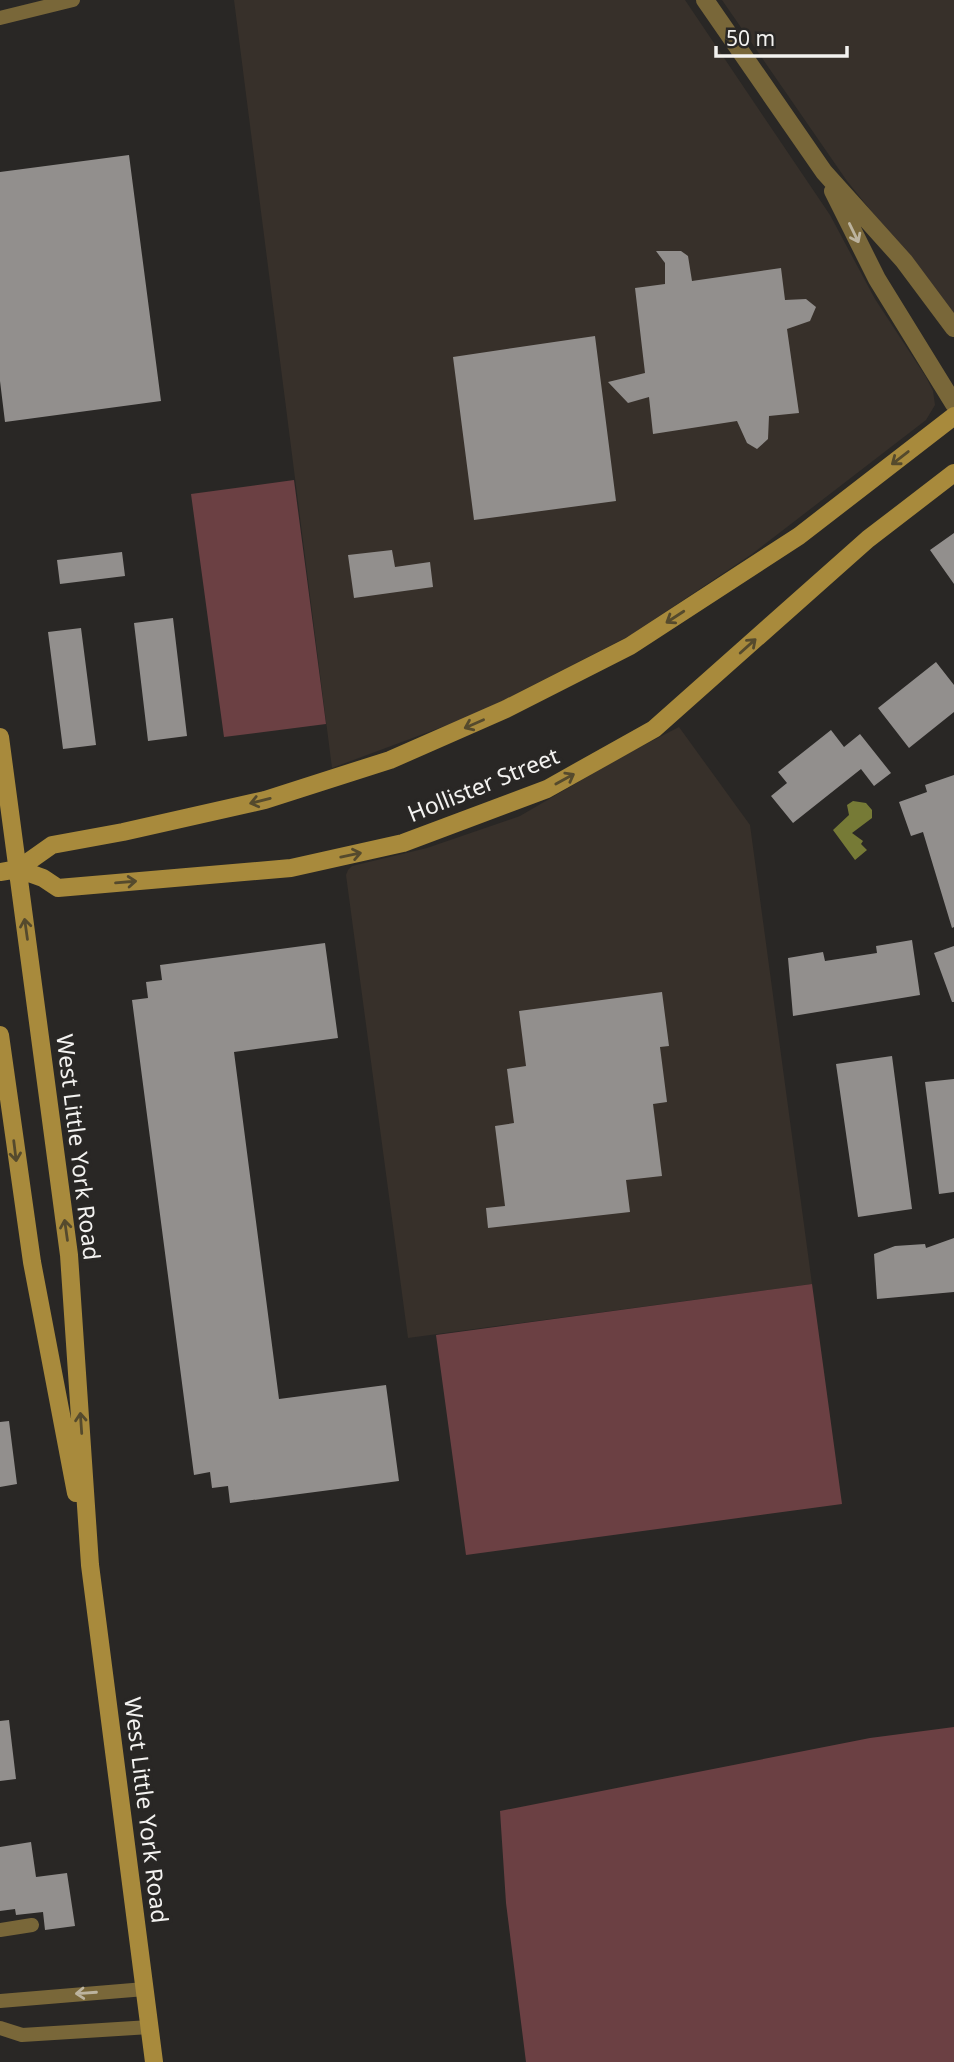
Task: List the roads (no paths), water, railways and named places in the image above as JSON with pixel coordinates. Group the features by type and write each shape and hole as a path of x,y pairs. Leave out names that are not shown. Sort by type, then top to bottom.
{"main road":[{"path":"9,870 52,845 265,800 390,760 506,709 630,646 799,536 954,416"},
{"name":"Hollister Street","path":"9,870 43,878 58,888 291,868 403,843 547,789 654,729 868,539 954,473"},
{"name":"West Little York Road","path":"0,737 9,870 69,1255 90,1565"},
{"name":"West Little York Road","path":"0,1035 32,1262 90,1565 154,2062"}],"street":[{"path":"0,18 73,0"},
{"path":"705,0 824,172 904,261 954,328"},
{"path":"824,172 877,279 954,404"},
{"path":"0,1930 32,1925"},
{"path":"0,2001 145,1989"},
{"path":"0,2028 22,2035 150,2026"}]}
